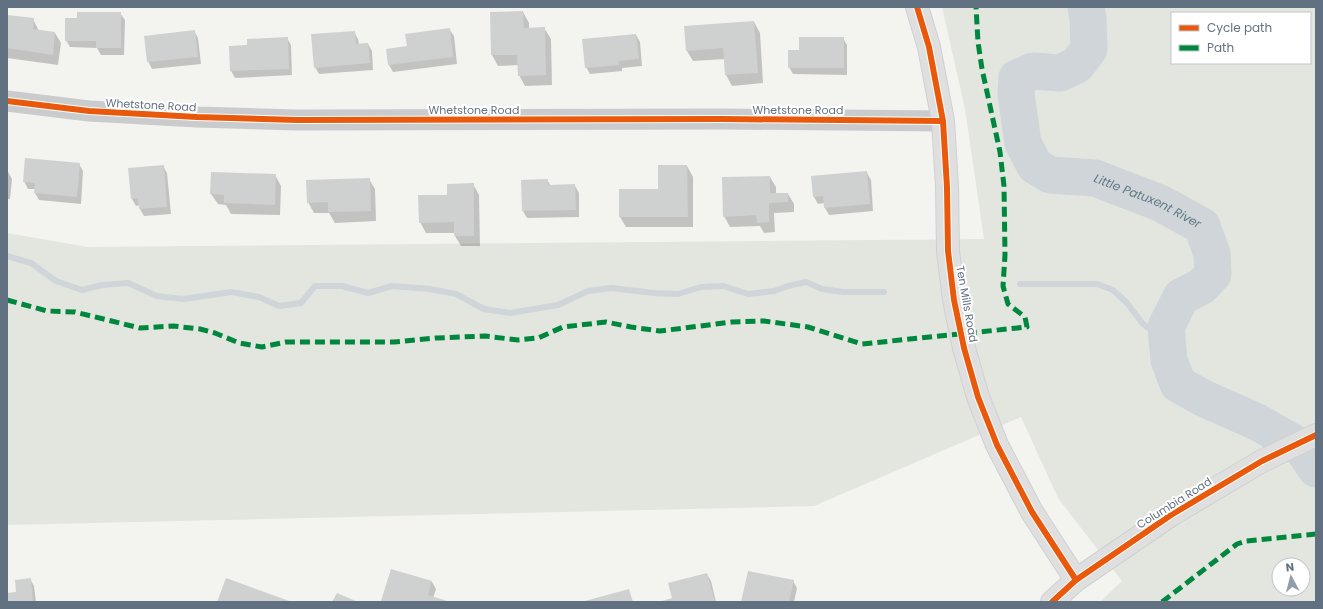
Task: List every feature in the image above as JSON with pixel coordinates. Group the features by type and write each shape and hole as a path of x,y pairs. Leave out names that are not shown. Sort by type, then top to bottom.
{"street":[{"name":"Ten Mills Road","path":"917,7 929,47 943,121 948,251 954,300 964,348 978,397 997,445 1032,512 1076,580"},
{"name":"Whetstone Road","path":"7,101 89,111 196,117 297,120 943,121"},
{"name":"Columbia Road","path":"1052,602 1076,580 1171,515 1262,461 1316,435"}],"shaded area":[{"path":"942,7 1316,7 1316,602 1100,602 1122,581 1058,498 1021,417 814,506 7,525 7,233 88,247 984,239 965,109"}],"building":[{"path":"523,11 524,28 545,27 546,75 518,76 517,55 491,55 490,12"},
{"path":"77,12 121,12 121,48 96,48 96,41 65,41 65,18 77,18"},
{"path":"7,15 34,18 33,29 55,32 53,55 7,48"},
{"path":"754,21 758,73 725,75 723,48 686,51 684,26"},
{"path":"450,28 453,57 388,65 386,49 407,46 405,34"},
{"path":"195,30 198,57 147,62 144,36"},
{"path":"355,31 356,44 368,43 370,63 314,68 311,34"},
{"path":"636,34 639,59 618,61 619,65 585,68 582,39"},
{"path":"288,37 289,69 230,71 229,46 247,45 247,39"},
{"path":"799,37 844,37 844,68 788,68 788,50 799,50"},
{"path":"25,158 80,163 77,197 34,193 35,183 23,182"},
{"path":"164,165 167,207 139,209 138,198 131,199 128,168"},
{"path":"658,165 687,165 688,217 619,217 619,189 658,189"},
{"path":"867,171 870,204 824,208 823,196 813,197 811,176"},
{"path":"211,172 276,174 275,205 224,203 224,195 210,194"},
{"path":"770,176 770,193 788,193 788,202 769,203 769,222 757,223 756,215 723,217 722,177"},
{"path":"370,178 371,211 328,212 328,202 307,203 306,180"},
{"path":"548,179 548,185 575,184 576,210 522,211 521,180"},
{"path":"474,183 474,236 454,236 454,222 419,223 418,195 447,195 447,184"},
{"path":"391,569 432,581 428,595 447,601 381,601"},
{"path":"748,571 794,580 789,602 741,602"},
{"path":"707,573 715,602 659,602 672,598 668,583"},
{"path":"31,578 33,602 7,602 7,593 16,592 15,580"},
{"path":"226,578 292,602 217,602"},
{"path":"629,589 633,602 585,601"},
{"path":"337,593 358,602 332,602"}],"waterway":[{"name":"Little Patuxent River","path":"1086,7 1088,18 1089,49 1077,65 1060,73 1033,71 1017,78 1016,94 1023,143 1035,166 1050,175 1095,178 1160,203 1202,226 1212,254 1213,274 1202,286 1181,297 1166,327 1169,360 1178,384 1203,398 1257,422 1301,447 1316,469"},
{"path":"7,256 31,263 56,281 82,290 102,285 128,283 157,296 183,299 232,292 259,297 279,306 301,303 315,286 342,286 368,293 392,286 430,289 456,294 484,309 510,313 558,305 588,291 611,288 678,294 701,287 723,286 748,294 774,291 806,282 822,289 843,292 884,292"},
{"path":"1020,284 1097,284 1113,290 1127,303 1143,324 1167,341"}],"marked path":[{"path":"7,300 47,311 75,312 140,328 173,326 200,329 215,333 239,343 262,347 286,342 394,342 436,338 485,336 518,340 538,338 563,327 606,322 660,331 732,322 764,321 808,327 862,344 1027,327 1025,317 1008,304 1003,286 1005,255 1004,186 1000,152 982,69 978,42 976,7"},
{"path":"1162,602 1237,544 1246,541 1316,534"}],"cycle path":[{"path":"917,7 929,47 943,121 947,187 948,251 954,300 964,348 978,397 997,445 1032,512 1076,580"},
{"path":"7,101 89,111 197,117 297,120 722,119 943,121"},
{"path":"1052,602 1076,580 1171,515 1262,461 1316,435"}]}
